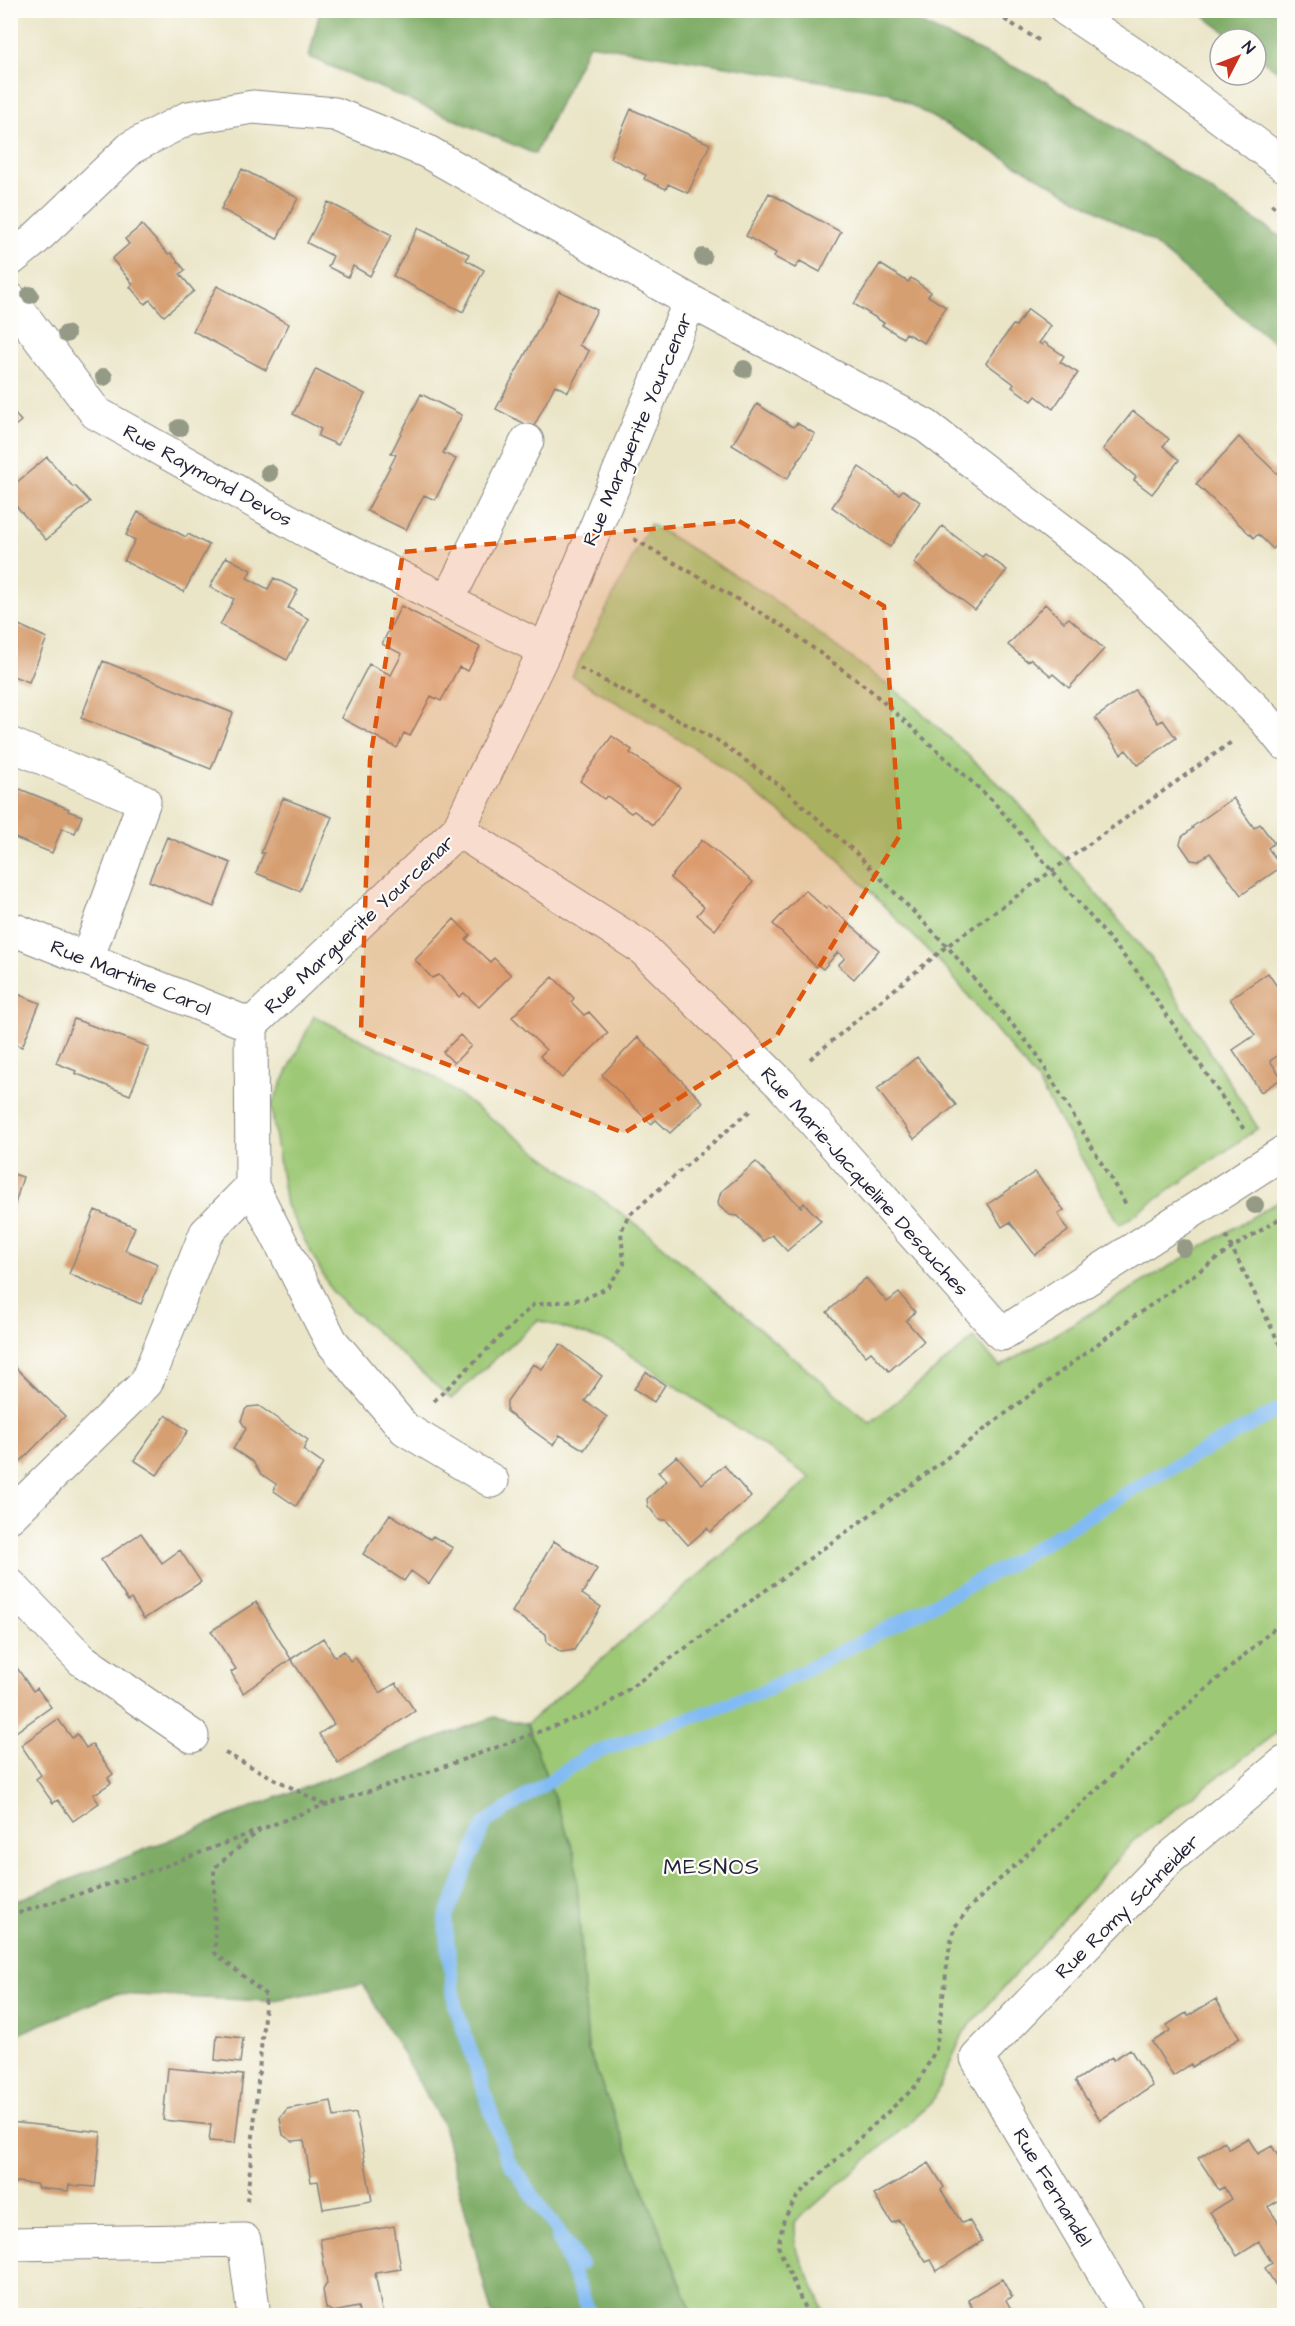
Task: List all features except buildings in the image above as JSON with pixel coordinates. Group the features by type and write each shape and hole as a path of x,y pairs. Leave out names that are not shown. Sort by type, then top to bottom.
{"street":[{"path":"1067,10 1160,72 1284,165"},
{"path":"10,260 132,147 188,118 253,107 335,114 426,151 690,301"},
{"name":"Rue Raymond Devos","path":"10,300 96,413 309,532 545,650"},
{"name":"Rue Marguerite Yourcenar","path":"492,1481 405,1429 331,1341 252,1186 250,1025 458,830 545,650 690,301 926,426 1120,575 1264,718 1284,744"},
{"path":"447,602 527,441"},
{"path":"10,744 144,801 87,959"},
{"name":"Rue Marie-Jacqueline Desouches","path":"458,830 641,947 781,1084 1002,1334 1275,1158"},
{"name":"Rue Martine Carol","path":"10,928 250,1025"},
{"path":"10,1516 146,1383 206,1233 252,1186"},
{"path":"10,1585 82,1660 192,1736"},
{"name":"Rue Romy Schneider","path":"977,2058 1170,1858 1284,1763"},
{"name":"Rue Fernandel","path":"977,2058 1129,2316"},
{"path":"10,2244 244,2240 254,2316"}],"path":[{"path":"600,519 783,626 869,689 992,800 1139,974 1205,1070 1275,1158"},
{"path":"545,650 720,742 783,788 856,853 947,946 1036,1053 1146,1240"},
{"path":"405,1429 533,1305 584,1299 607,1288 624,1264 621,1232 628,1216 781,1084 947,946 1264,718"},
{"path":"1208,1201 1284,1353"},
{"path":"10,1916 162,1867 325,1805 429,1772 601,1709 903,1491 1128,1321 1232,1248 1284,1216"},
{"path":"808,2316 778,2246 784,2219 800,2194 917,2085 936,2049 948,1951 954,1928 970,1907 1170,1721 1284,1620"},
{"path":"192,1736 325,1805"},
{"path":"244,2240 266,1995 214,1953 214,1868 262,1828"}],"highlighted area":[{"path":"739,521 884,606 900,835 776,1037 624,1133 361,1031 370,760 403,552"}],"green space":[{"path":"320,11 894,11 1046,82 1284,239 1284,351 1149,240 888,92 589,44 535,154 309,57"},
{"path":"1197,11 1284,11 1284,76 1268,64 1268,27 1219,27"},
{"path":"650,524 763,592 908,700 1014,798 1151,958 1258,1128 1120,1225 1036,1079 948,971 829,850 701,752 572,676"},
{"path":"314,1016 430,1074 643,1229 870,1423 974,1338 1000,1367 1284,1198 1284,1727 1133,1841 964,2032 932,2103 795,2222 796,2248 826,2315 693,2315 588,2050 575,1855 527,1724 811,1478 614,1344 538,1320 451,1399 332,1292 286,1205 271,1106"},
{"path":"494,1717 527,1724 575,1855 588,2050 693,2315 492,2315 443,2125 363,1984 268,2001 115,1994 11,2037 11,1903 249,1808"}],"waterway":[{"path":"591,2316 558,2238 581,2264 507,2159 455,2005 445,1920 485,1823 589,1755 762,1692 900,1622 1006,1566 1147,1481 1284,1407"}],"district":[{"name":"MESNOS","path":"712,1866"}]}
